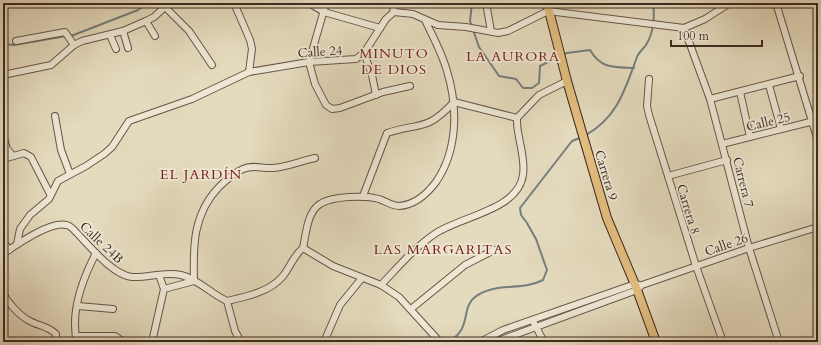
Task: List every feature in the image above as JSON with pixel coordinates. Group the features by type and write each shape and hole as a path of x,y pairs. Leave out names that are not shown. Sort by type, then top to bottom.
{"main road":[{"name":"Carrera 9","path":"547,7 584,141 608,218 638,286 656,342"}],"street":[{"path":"234,3 250,40 252,49 249,72"},
{"path":"309,3 324,12 380,28"},
{"path":"326,3 309,62 321,97 329,108 340,108 376,94 410,86"},
{"path":"392,3 394,12"},
{"path":"486,3 491,31"},
{"path":"394,12 413,14 438,25 474,28 498,33 508,31 547,7 684,28 705,19 730,3"},
{"path":"776,3 815,121 818,141"},
{"path":"3,75 51,65 74,45 123,31 146,22 167,5 189,31 212,65"},
{"path":"376,94 372,75 364,53 380,28 394,12"},
{"path":"241,342 234,331 226,301 245,297 272,285 283,276 296,254 303,248 311,216 318,204 328,200 363,196 398,206 422,198 430,191 447,164 453,140 454,102 444,60 425,20"},
{"path":"146,22 155,36"},
{"name":"Carrera 7","path":"684,28 710,99 749,248 779,342"},
{"path":"123,31 128,48"},
{"path":"16,41 65,32 74,45"},
{"path":"110,35 116,49"},
{"name":"Calle 24","path":"16,244 20,229 30,215 44,205 58,181 86,166 104,154 112,147 124,126 134,118 192,99 249,72 309,62 352,60 360,57 364,53"},
{"path":"710,99 800,76"},
{"name":"Carrera 8","path":"649,79 647,106 696,266 723,342"},
{"path":"380,285 406,258 435,234 448,226 499,205 516,192 523,174 517,118 539,95 567,81"},
{"path":"768,85 781,129"},
{"path":"740,92 750,137"},
{"path":"454,102 517,118"},
{"path":"363,196 386,135 394,131 426,125 441,116 454,102"},
{"path":"55,116 61,150 70,174"},
{"name":"Calle 25","path":"722,144 815,121"},
{"path":"3,134 7,149 13,156"},
{"path":"3,159 24,153 31,157 50,194"},
{"path":"164,289 194,281 193,246 197,221 210,197 229,178 244,169 255,166 275,168 315,158"},
{"path":"668,176 727,160"},
{"name":"Calle 24","path":"6,252 16,244 58,224 66,225"},
{"name":"Calle 24B","path":"66,225 74,230 96,253 119,273 132,277 181,275 194,281 226,301"},
{"name":"Calle 26","path":"480,342 503,330 563,309 818,227"},
{"path":"3,241 6,252"},
{"path":"303,248 333,266 380,285 400,297 440,342"},
{"path":"411,309 456,271 494,250"},
{"path":"96,253 82,288 78,306 77,339 115,336 122,340"},
{"path":"152,342 164,289 160,275"},
{"path":"324,342 340,305 362,278"},
{"name":"Calle 26","path":"495,342 566,316 638,286"},
{"path":"3,293 6,300 29,321 51,328 56,334 56,342"},
{"path":"78,306 113,309"},
{"path":"563,309 566,316"},
{"path":"532,320 544,342"}],"waterway":[{"path":"71,36 138,10 148,3"},
{"path":"472,3 470,21 479,47 499,76 516,79 523,88 532,88 539,83 540,66 558,57"},
{"path":"586,135 606,120 619,101 638,55 646,45 651,35 654,19 653,3"},
{"path":"3,44 14,45 66,36"},
{"path":"562,55 590,50 603,64 614,67 634,68"},
{"path":"447,342 455,337 460,331 468,307 475,297 483,292 499,288 526,285 543,280 547,270 536,239 521,215 520,208 572,141 582,137"}],"district":[{"name":"LA AURORA","path":"513,56"},
{"name":"MINUTO DE DIOS","path":"394,62"},
{"name":"EL JARDÍN","path":"201,174"},
{"name":"LAS MARGARITAS","path":"443,249"}]}
